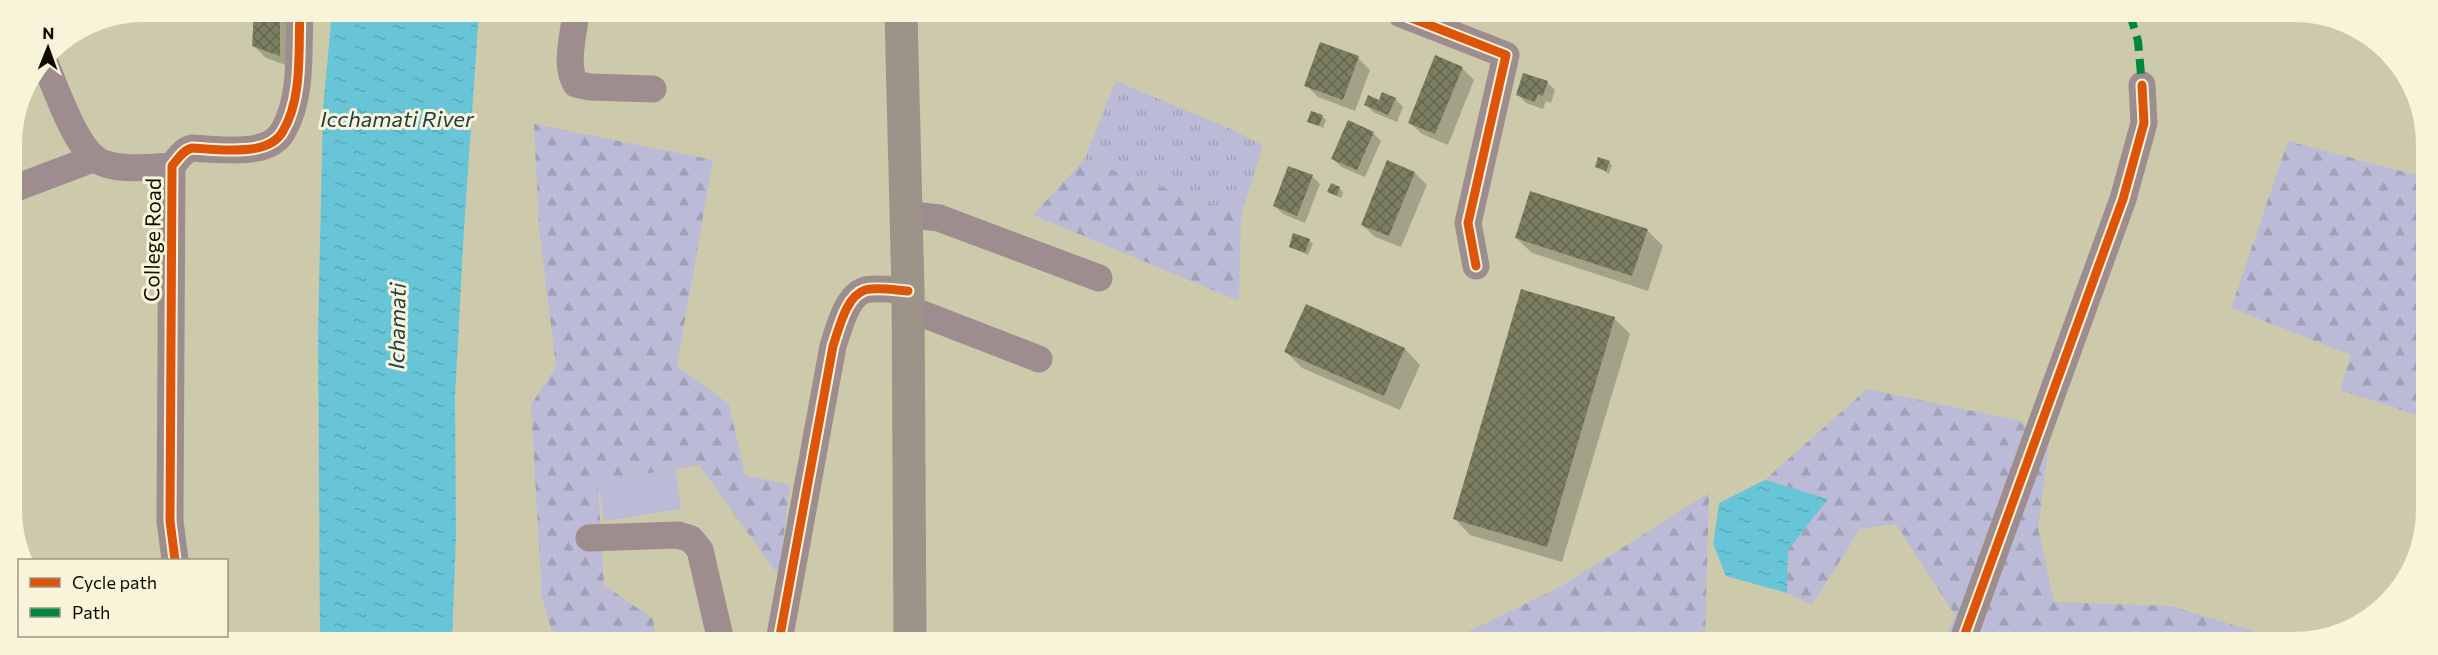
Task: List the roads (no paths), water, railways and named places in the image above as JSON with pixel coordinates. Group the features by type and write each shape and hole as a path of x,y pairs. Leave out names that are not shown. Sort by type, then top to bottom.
{"highway":[{"path":"901,23 904,213 908,299 910,633"}],"street":[{"path":"1423,22 1506,55 1468,223 1476,266"},
{"name":"College Road","path":"175,559 170,521 172,166 182,154 192,148 260,148 277,139 284,130 292,109 296,86 299,23"},
{"path":"575,23 571,60 572,77 576,84 590,87 653,89"},
{"path":"51,78 78,139 88,153 102,163 121,167 172,166"},
{"path":"1966,632 2123,199 2144,123 2142,85"},
{"path":"23,185 95,158"},
{"path":"904,213 939,218 1099,278"},
{"path":"781,633 833,346 854,297 866,290 908,299 1038,359"},
{"path":"589,538 678,536 691,539 700,550 719,633"}],"water":[{"name":"Icchamati River","path":"331,23 478,23 455,397 456,535 452,633 320,633 318,333 323,108"},
{"path":"1765,480 1828,499 1788,550 1787,593 1726,576 1713,544 1719,503"}],"water label":[{"name":"Ichamati","path":"397,326"}]}
